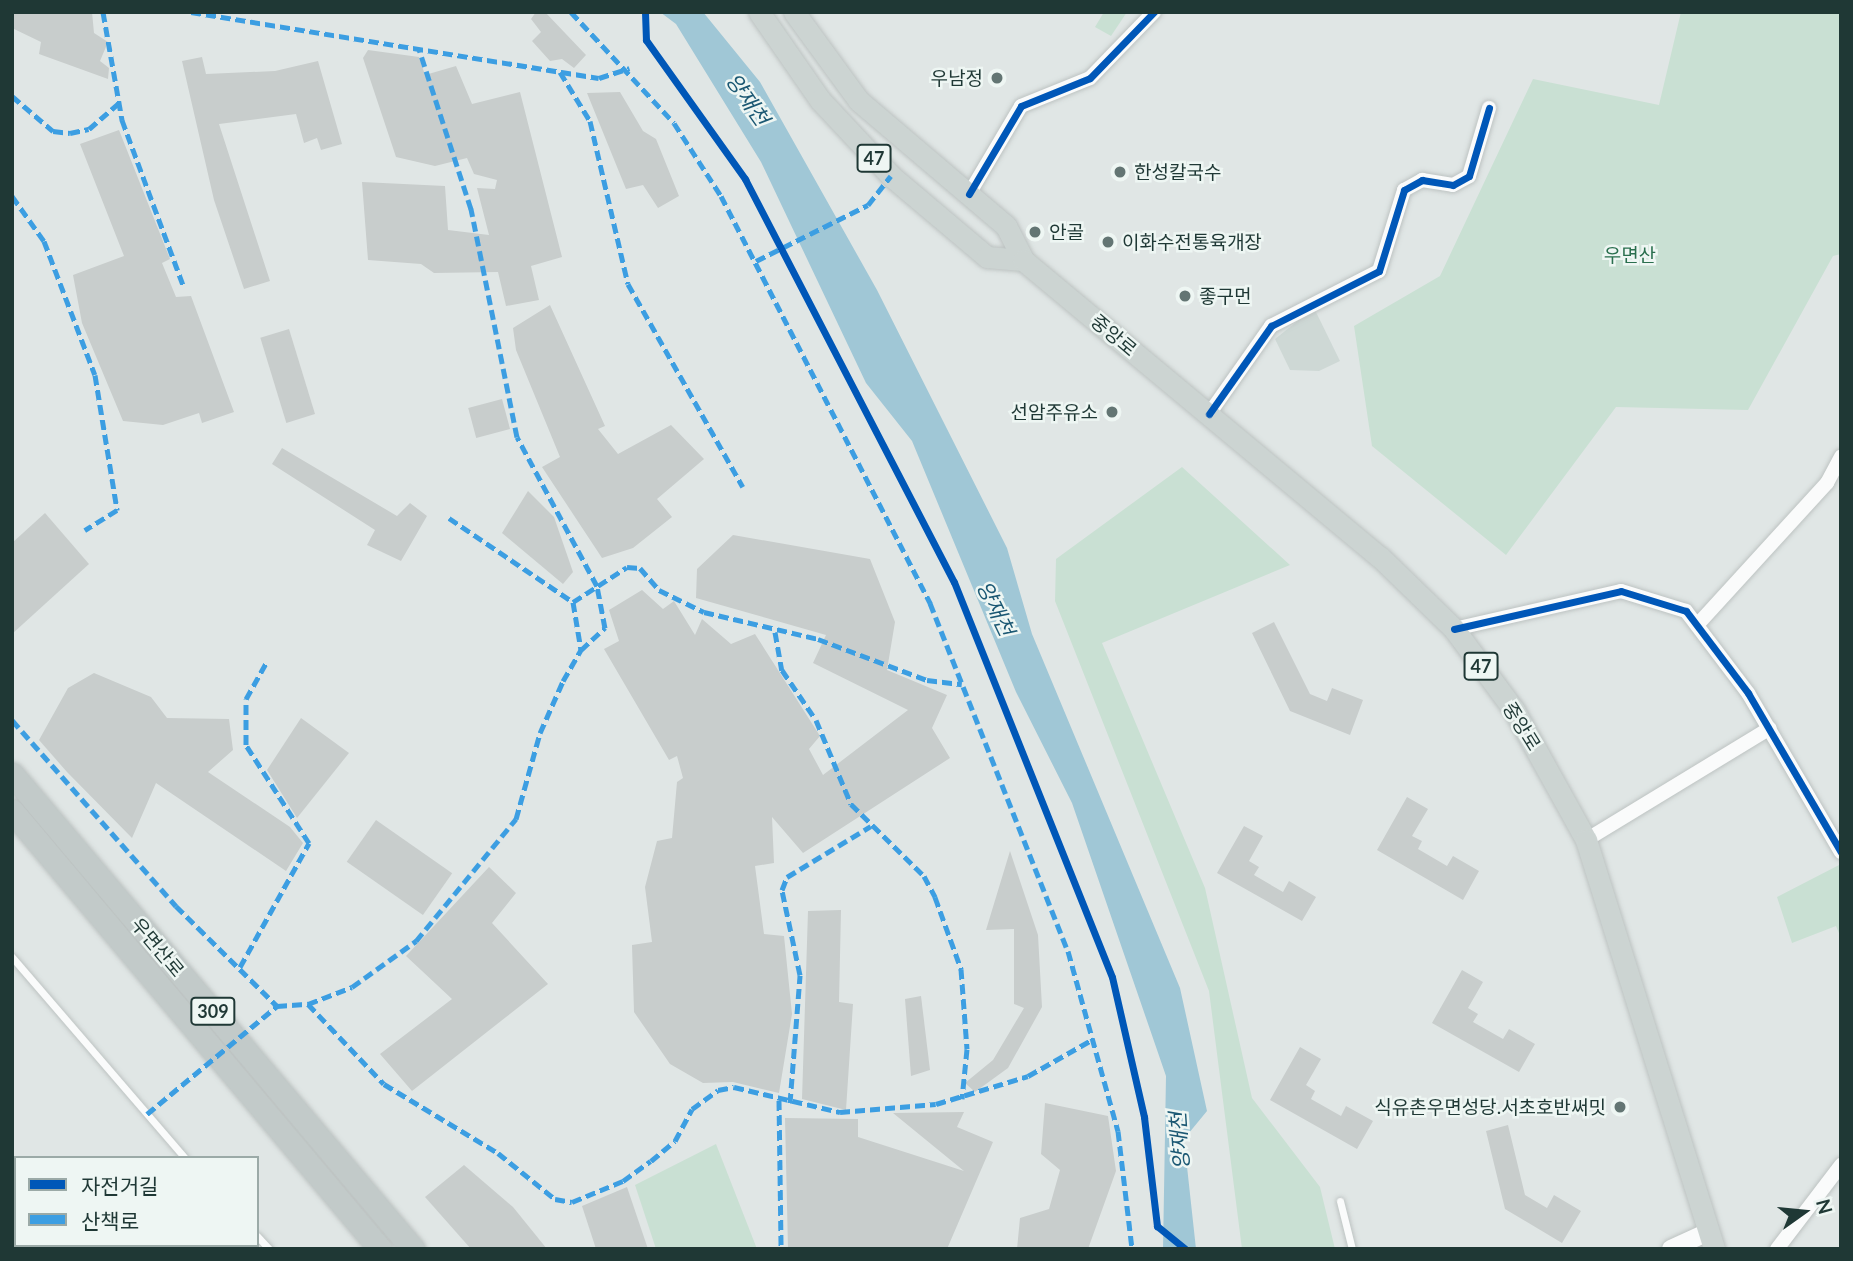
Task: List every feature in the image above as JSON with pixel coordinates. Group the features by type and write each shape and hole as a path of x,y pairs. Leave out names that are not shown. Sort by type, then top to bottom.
{"highway":[{"name":"우면산로","path":"12,774 413,1249"},
{"name":"우면산로","path":"12,811 380,1249"}],"main road":[{"name":"47","path":"759,12 820,100 891,176 986,257 1023,260"},
{"name":"중앙로","path":"794,12 859,101 1006,226 1023,260 1209,414 1454,629 1514,710 1586,840 1711,1240"}],"street":[{"path":"969,194 1021,106 1090,78 1154,12"},
{"path":"1209,414 1271,327 1379,271 1404,190 1422,180 1453,185 1469,176 1489,108"},
{"path":"1699,623 1827,483 1841,457"},
{"path":"1454,629 1621,591 1686,611 1699,623 1770,728 1841,852"},
{"path":"1586,840 1770,728"},
{"path":"1777,1249 1841,1165"},
{"path":"1671,1249 1711,1240"}],"lane":[{"path":"12,957 183,1156"},
{"path":"1340,1201 1352,1249"}],"shaded area":[{"path":"1314,308 1340,361 1319,371 1290,370 1275,339"}],"green space":[{"path":"1104,12 1127,12 1111,36 1095,27"},
{"name":"우면산","path":"1681,12 1841,12 1841,254 1833,256 1748,410 1616,407 1506,555 1372,446 1354,326 1440,276 1533,79 1659,105"},
{"path":"1182,467 1290,565 1102,643 1205,888 1252,1098 1320,1187 1335,1249 1242,1249 1209,991 1055,601 1056,559"},
{"path":"1841,864 1841,938 1836,926 1792,943 1777,897"},
{"path":"716,1144 757,1249 656,1249 635,1185"}],"water":[{"name":"양재천","path":"660,12 703,12 760,82 877,290 1007,548 1032,634 1180,988 1207,1111 1184,1139 1196,1249 1163,1249 1166,1076 1072,803 1016,692 912,441 866,383 761,162 676,24"}],"building":[{"path":"12,12 92,12 94,33 108,42 100,61 109,68 108,79 39,54 41,42 12,28"},
{"path":"536,12 545,12 586,55 574,68 562,59 550,61 532,41 541,32 531,19"},
{"path":"368,50 419,57 425,75 456,66 472,104 520,92 562,257 531,266 539,300 506,306 498,272 434,273 421,264 368,260 362,182 445,186 448,230 489,235 477,188 495,189 497,180 474,174 467,158 435,166 396,157 363,58"},
{"path":"202,57 206,74 275,71 318,61 342,144 321,150 317,138 304,143 296,114 219,124 270,281 244,289 214,200 182,61"},
{"path":"620,92 643,131 656,139 679,196 658,208 643,185 626,189 587,93"},
{"path":"119,130 170,259 162,263 176,297 191,296 234,412 202,423 199,413 163,425 123,421 82,323 73,275 124,256 80,144"},
{"path":"550,305 605,426 598,429 618,454 671,425 704,459 657,499 672,517 633,548 602,558 542,467 560,457 516,350 513,328"},
{"path":"289,329 315,414 286,423 260,338"},
{"path":"502,399 510,429 476,438 468,408"},
{"path":"282,448 397,516 410,503 427,516 401,561 367,545 375,530 272,464"},
{"path":"528,491 554,517 573,572 563,584 502,533"},
{"path":"45,513 89,564 12,634 12,543"},
{"path":"733,535 870,559 895,622 887,670 947,695 932,728 950,758 803,853 772,817 774,863 755,866 764,934 784,936 792,1014 779,1093 733,1082 703,1083 670,1064 634,1012 632,945 652,942 645,887 657,841 672,838 677,782 683,778 677,756 669,760 604,649 619,641 609,610 642,590 663,609 674,601 695,635 702,619 731,644 755,634 820,736 809,749 823,775 908,710 813,663 826,635 696,598 697,569"},
{"path":"1274,622 1310,694 1327,701 1332,688 1363,700 1350,735 1290,711 1252,633"},
{"path":"94,673 151,697 167,718 229,719 233,750 208,772 290,827 303,843 286,871 156,783 132,838 67,772 39,740 68,688"},
{"path":"301,718 349,753 297,818 267,770"},
{"path":"1407,797 1428,809 1412,836 1422,841 1418,849 1447,866 1453,856 1479,871 1463,900 1377,850"},
{"path":"376,820 452,873 423,915 347,862"},
{"path":"1244,826 1263,836 1249,861 1259,867 1254,875 1283,892 1289,881 1316,897 1302,921 1217,873"},
{"path":"1010,851 1038,935 1042,1007 1008,1068 975,1092 965,1083 993,1060 1024,1008 1014,1004 1014,929 986,930"},
{"path":"489,867 516,893 492,923 548,984 412,1091 380,1054 452,999 406,956"},
{"path":"841,910 839,1002 853,1004 846,1110 802,1099 808,911"},
{"path":"1462,970 1483,982 1468,1008 1478,1014 1473,1022 1503,1039 1509,1029 1535,1044 1519,1072 1432,1023"},
{"path":"921,996 930,1070 911,1076 905,999"},
{"path":"1300,1047 1321,1059 1306,1085 1315,1091 1311,1099 1341,1116 1346,1106 1373,1121 1357,1149 1270,1100"},
{"path":"1045,1103 1108,1116 1116,1171 1088,1249 1017,1249 1020,1218 1049,1209 1060,1170 1041,1154"},
{"path":"964,1112 957,1127 993,1142 947,1249 788,1249 785,1118 858,1119 858,1137 964,1171 893,1113"},
{"path":"1508,1125 1525,1195 1547,1208 1554,1195 1581,1211 1562,1243 1505,1209 1486,1131"},
{"path":"464,1165 513,1207 547,1249 471,1249 425,1197"},
{"path":"627,1187 648,1249 596,1249 582,1206"}],"marked path":[{"path":"103,12 122,120 184,288"},
{"path":"191,12 599,78 629,68"},
{"path":"571,12 674,123 721,196 930,603 1068,951 1118,1131 1132,1249"},
{"path":"147,1114 277,1006 308,1004 352,987 416,941 516,819 540,733 563,681 581,650 605,628 597,586 517,437 471,209 419,49"},
{"path":"560,72 590,121 628,284 743,487"},
{"path":"12,96 53,131 70,133 89,129 120,102"},
{"path":"756,261 868,205 891,176"},
{"path":"12,196 44,241 95,375 117,510 85,530"},
{"path":"449,518 573,602 627,567 640,568 659,590 704,612 818,639 927,680 962,684"},
{"path":"573,602 581,650"},
{"path":"775,632 782,670 816,720 851,804 924,876 935,897 961,969 967,1049 962,1099"},
{"path":"240,967 309,843 246,745 246,699 266,663"},
{"path":"12,720 176,906 277,1006"},
{"path":"790,1103 800,975 782,890 787,877 871,826"},
{"path":"308,1004 384,1084 498,1153 555,1199 572,1202 623,1181 651,1161 675,1141 692,1109 718,1090 734,1087 840,1112 936,1104 1028,1076 1093,1039"},
{"path":"779,1100 781,1249"}],"cycle path":[{"path":"645,12 646,40 745,179 954,582 1112,977 1144,1117 1157,1226 1185,1249"},
{"path":"969,194 1021,106 1090,78 1154,12"},
{"path":"1209,414 1271,326 1379,271 1404,190 1422,180 1453,185 1469,176 1489,108"},
{"path":"1454,629 1621,591 1686,611 1748,693 1841,852"}],"place":[{"name":"우남정","path":"997,78"},
{"name":"한성칼국수","path":"1120,172"},
{"name":"안골","path":"1035,232"},
{"name":"이화수전통육개장","path":"1108,242"},
{"name":"좋구먼","path":"1185,296"},
{"name":"선암주유소","path":"1112,412"},
{"name":"식유촌우면성당.서초호반써밋","path":"1620,1107"}]}
